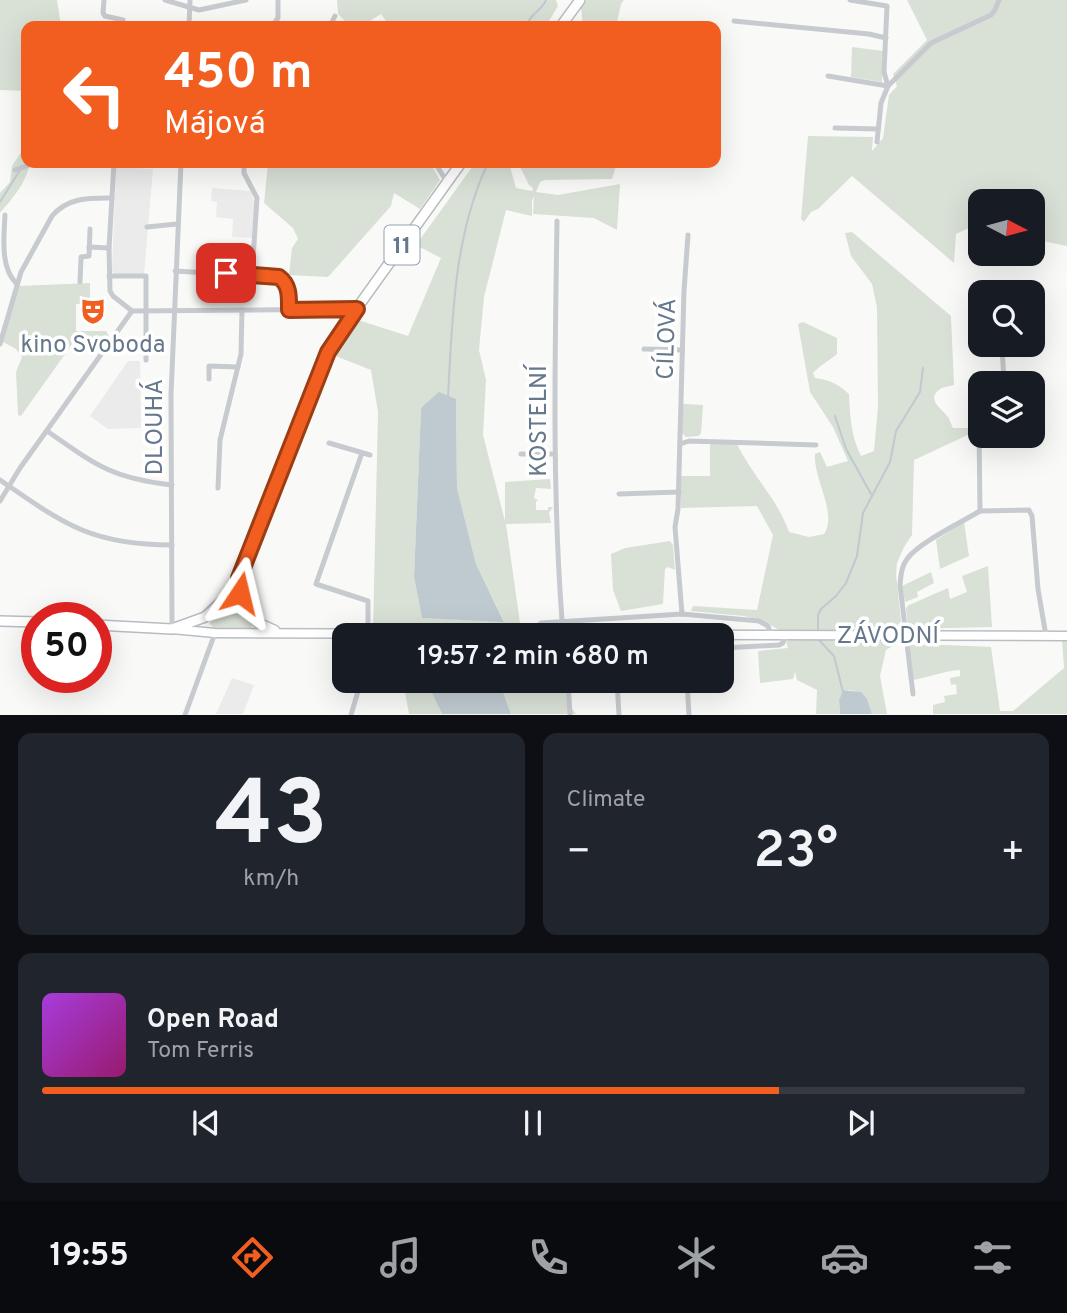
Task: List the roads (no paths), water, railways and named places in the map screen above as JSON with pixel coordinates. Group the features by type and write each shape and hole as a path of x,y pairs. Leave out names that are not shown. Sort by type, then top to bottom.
{"main road":[{"path":"565,21 580,0"},
{"name":"11","path":"112,626 172,629 205,617 232,592 328,352 457,168"},
{"path":"239,578 241,601"},
{"path":"232,592 257,622 281,632"},
{"path":"205,617 212,633"},
{"path":"0,621 21,622"},
{"path":"249,632 255,630 257,622"},
{"name":"ZÁVODNÍ","path":"172,629 212,633 332,633"},
{"name":"ZÁVODNÍ","path":"734,635 1067,636"}],"street":[{"path":"104,0 105,16 123,21"},
{"path":"164,0 199,10 246,0"},
{"path":"189,21 190,0"},
{"path":"276,21 278,0"},
{"path":"850,0 887,6 884,77 888,86"},
{"path":"877,142 881,103 888,86 931,43 990,15 999,0"},
{"path":"332,21 335,16"},
{"path":"734,21 881,35 886,38"},
{"path":"828,76 888,86"},
{"path":"835,128 878,129"},
{"path":"15,170 21,168"},
{"path":"114,168 109,248 111,294 132,312 357,309"},
{"name":"DLOUHÁ","path":"172,629 173,310 181,168"},
{"path":"244,168 257,198 252,275"},
{"path":"438,168 447,182"},
{"path":"0,344 16,283 59,208 71,201 85,198 112,198"},
{"path":"5,215 5,258 9,276 16,283"},
{"name":"KOSTELNÍ","path":"557,221 555,454 557,555 562,620"},
{"path":"148,227 177,224"},
{"path":"80,282 81,257 89,256 90,229"},
{"name":"CÍLOVÁ","path":"682,614 675,527 679,492 688,235"},
{"path":"89,247 109,248"},
{"path":"175,271 279,277 285,281 289,290 289,310"},
{"path":"109,276 146,275 145,360"},
{"path":"218,488 220,440 241,354 242,310"},
{"path":"0,501 132,312"},
{"path":"644,349 682,350"},
{"path":"209,379 209,366 238,367"},
{"path":"47,431 112,473 140,481 172,485"},
{"path":"680,444 688,441 816,445"},
{"path":"329,443 370,455"},
{"path":"979,448 980,511"},
{"path":"362,453 316,584 368,601 370,623"},
{"path":"521,454 555,454"},
{"path":"0,480 61,522 95,536 121,542 172,545"},
{"path":"619,494 679,492"},
{"path":"913,694 900,585 905,561 921,547 980,511 1020,509 1028,510 1032,516 1038,589 1046,636"},
{"name":"ZÁVODNÍ","path":"541,623 682,614 759,621 769,628 771,635"},
{"path":"185,715 212,643 212,633"},
{"name":"ZÁVODNÍ","path":"734,647 779,645 783,643 785,635"},
{"path":"351,715 357,693"},
{"path":"569,693 570,715"},
{"path":"618,693 619,715"},
{"path":"688,693 689,715"}],"waterway":[{"path":"529,21 546,0"},
{"path":"448,398 453,308 461,248 486,168"},
{"path":"0,202 20,170"},
{"path":"818,633 818,615 821,609 846,583 857,556 863,513 890,462 896,431 920,392 923,368"},
{"path":"835,416 846,449 871,494"},
{"path":"818,639 834,656 843,692"}],"place":[{"name":"kino Svoboda","path":"93,311"}]}
